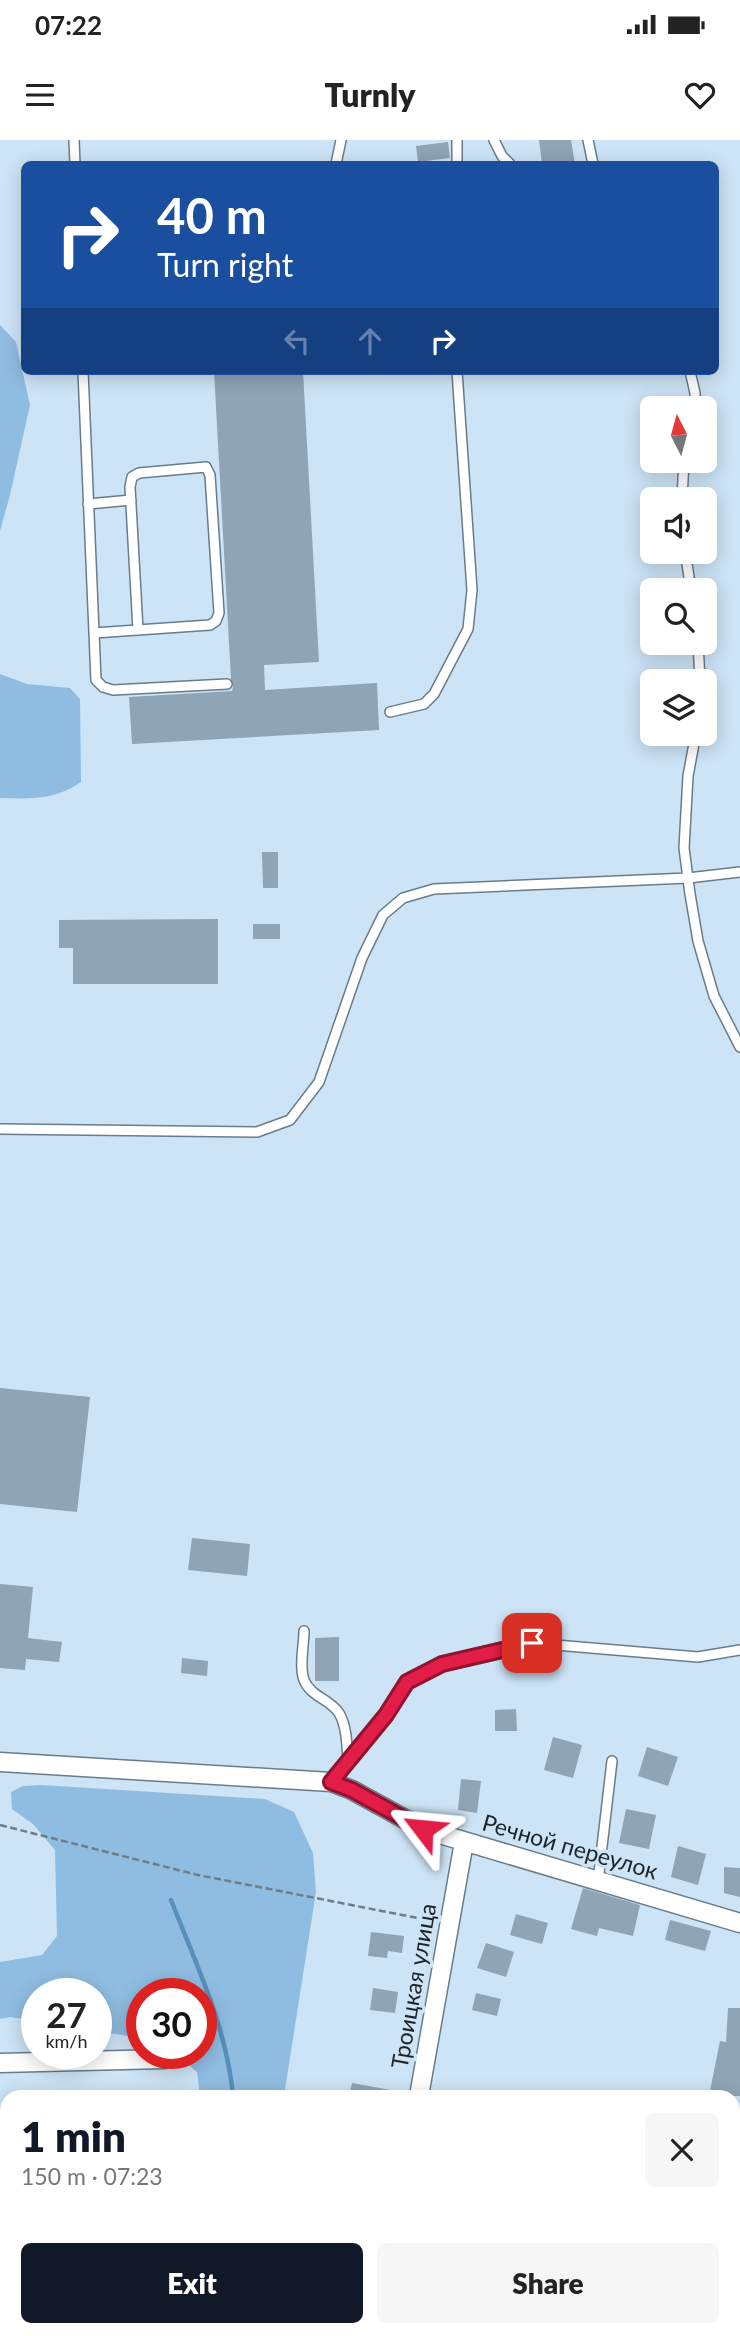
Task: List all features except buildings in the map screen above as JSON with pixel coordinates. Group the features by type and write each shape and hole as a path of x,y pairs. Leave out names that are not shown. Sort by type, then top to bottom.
{"street":[{"name":"Речной переулок","path":"0,1762 331,1782 352,1790 423,1829 740,1923"},
{"name":"Троицкая улица","path":"420,2090 464,1842"},
{"path":"0,2063 126,2060"}],"lane":[{"path":"74,140 75,161"},
{"path":"337,161 341,140"},
{"path":"457,140 457,161"},
{"path":"494,140 507,161"},
{"path":"588,140 592,161"},
{"path":"83,375 96,680 103,687 113,690 227,684"},
{"path":"390,712 424,704 434,694 468,629 472,590 457,375"},
{"path":"691,375 693,396"},
{"path":"94,633 138,630 210,625 216,621 219,613 210,475 206,467 139,473 132,477 138,630"},
{"path":"88,504 131,500"},
{"path":"694,746 687,788 684,848 688,878 698,941 714,996 740,1047"},
{"path":"0,1129 257,1132 290,1120 319,1083 362,958 383,915 403,898 433,889 688,878 740,872"},
{"path":"304,1631 305,1683 315,1695 339,1713 345,1732 348,1761"},
{"path":"331,1782 386,1715 407,1682 442,1664 532,1643 698,1657 740,1650"},
{"path":"598,1881 612,1761"}],"path":[{"path":"0,1825 198,1875 450,1924"}],"shaded area":[{"path":"0,325 16,342 21,375 23,375 30,405 0,531"},
{"path":"0,674 27,684 70,688 80,699 81,782 52,795 0,798"},
{"path":"42,1785 265,1799 294,1812 313,1853 316,1892 285,2090 199,2090 197,2072 194,2069 217,2069 217,1978 126,1978 126,2036 112,2033 112,1978 21,1978 21,2019 0,2019 0,1962 42,1955 57,1936 55,1850 33,1824 12,1809 11,1792 23,1786"}],"waterway":[{"path":"171,1900 217,2021 232,2090"}],"route":[{"path":"423,1829 352,1790 331,1782 386,1715 407,1682 442,1664 532,1643"}]}
